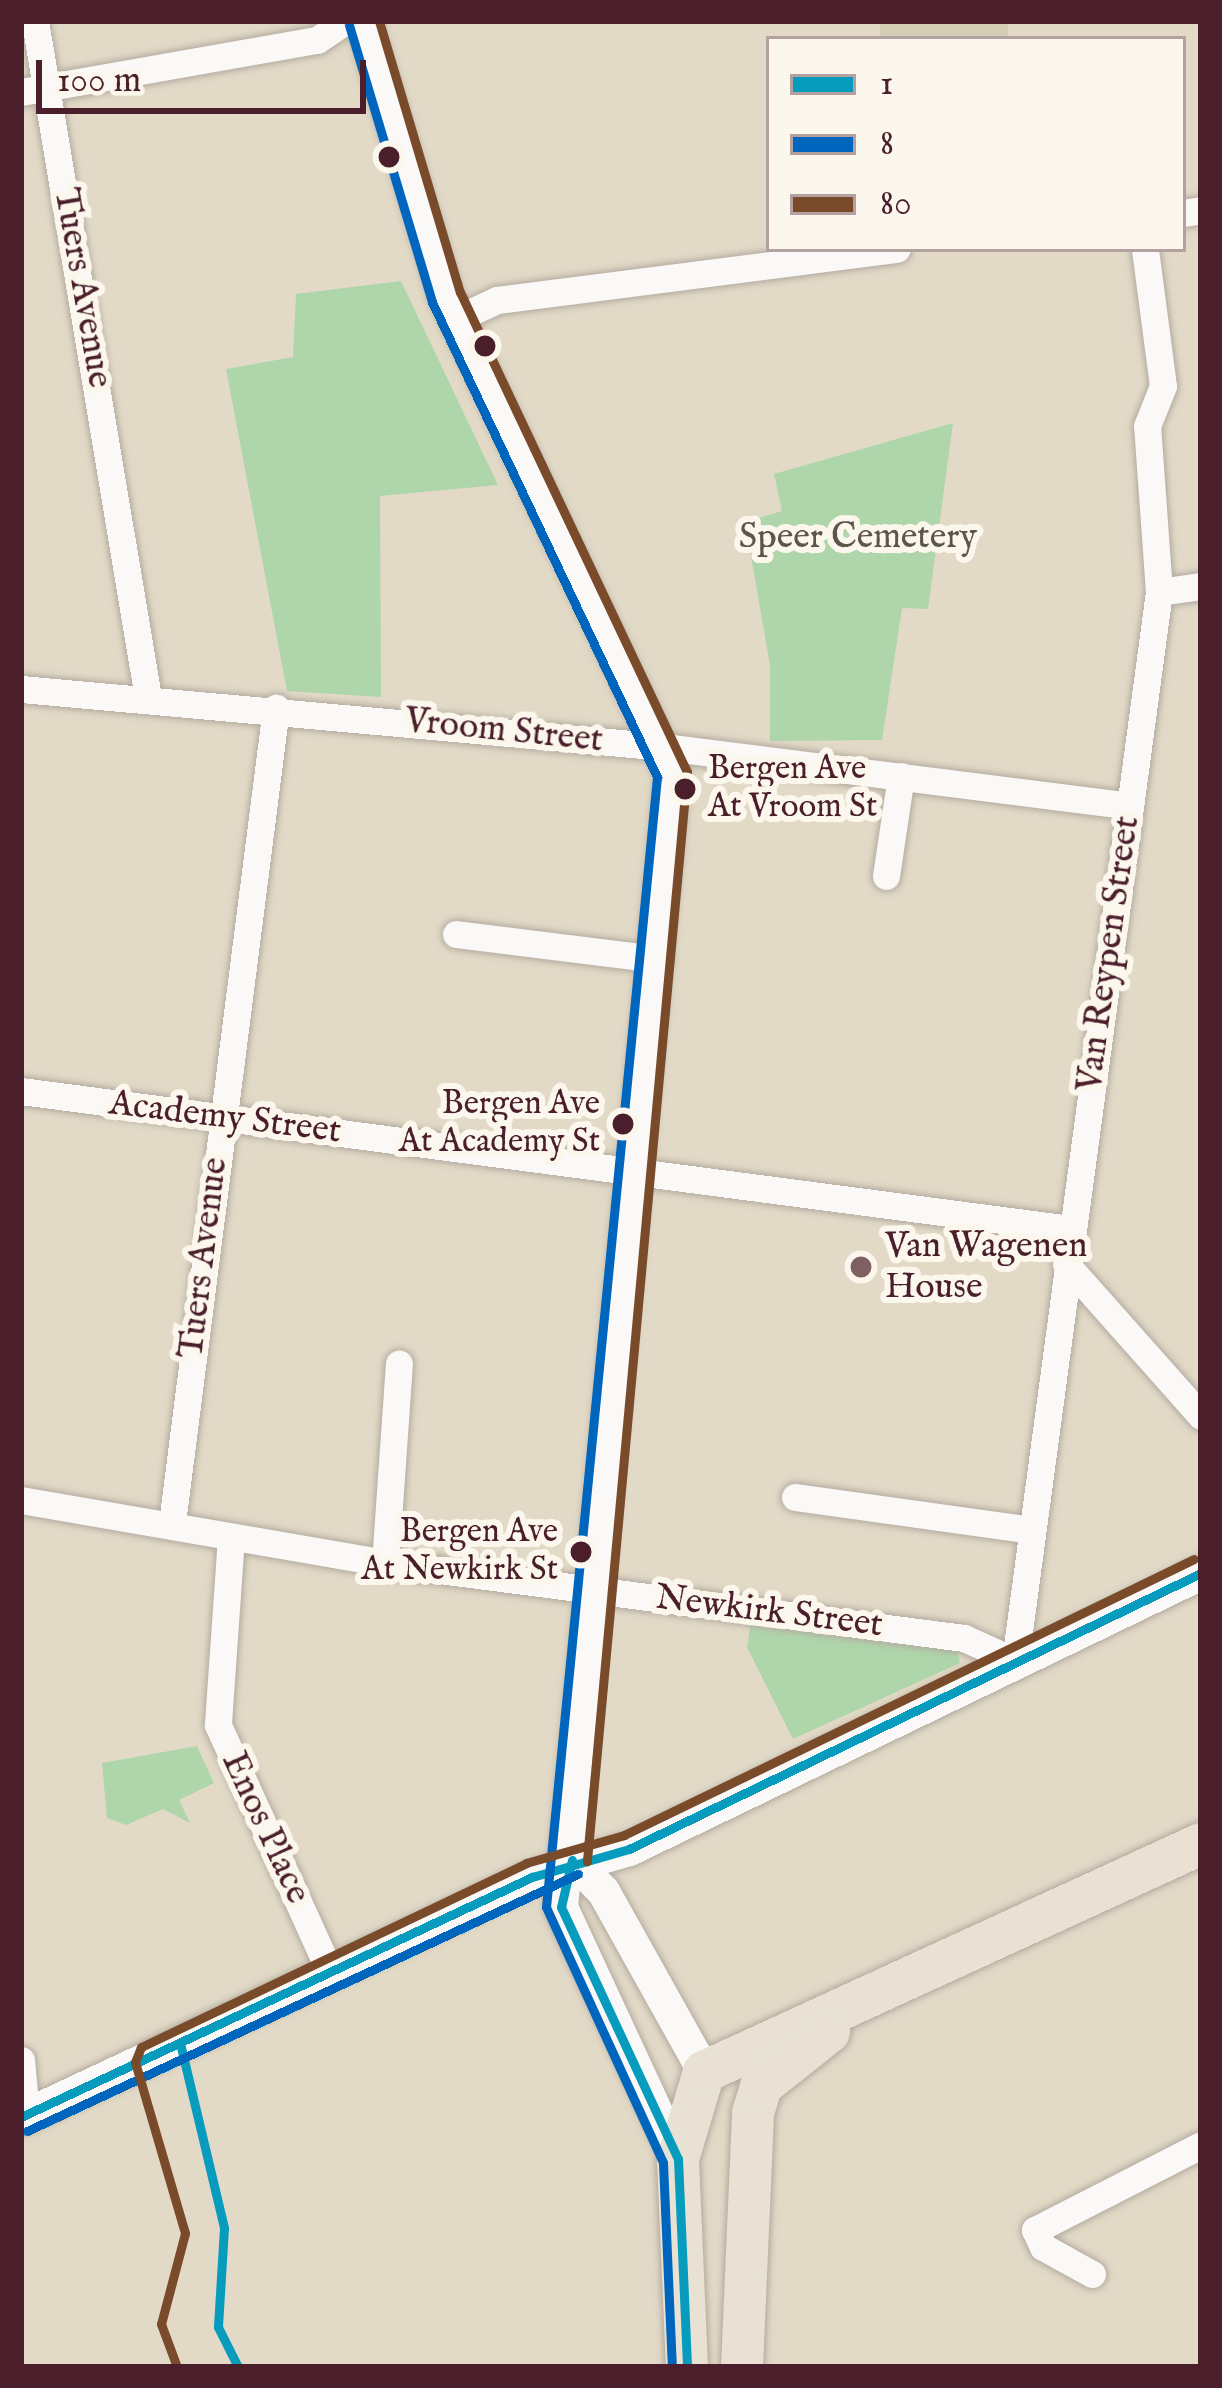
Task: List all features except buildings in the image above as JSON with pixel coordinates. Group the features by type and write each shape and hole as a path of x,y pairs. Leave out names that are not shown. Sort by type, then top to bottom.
{"main road":[{"path":"704,2072 853,2013 1201,1844"},
{"path":"741,2363 752,2308 752,2113 761,2086 853,2013"},
{"path":"687,2367 678,2159 704,2072"},
{"path":"704,2072 741,2363"}],"street":[{"name":"Tuers Avenue","path":"34,21 33,90 148,698"},
{"path":"33,90 316,40 345,21"},
{"path":"363,21 456,319 665,747 672,774 658,959 592,1591 572,1860 561,1907 678,2159"},
{"path":"456,319 497,300 873,252"},
{"name":"Van Reypen Street","path":"1015,1660 1027,1528 1159,592 1147,426 1163,386 1145,252"},
{"path":"1159,592 1201,586"},
{"name":"Vroom Street","path":"21,689 276,708 665,747 1129,806"},
{"name":"Tuers Avenue","path":"172,1523 276,708"},
{"path":"886,876 901,776"},
{"path":"456,934 658,959"},
{"name":"Academy Street","path":"21,1091 220,1119 634,1166 1071,1229"},
{"path":"1066,1264 1201,1415"},
{"path":"385,1563 399,1363"},
{"path":"796,1497 1027,1528"},
{"name":"Newkirk Street","path":"21,1500 385,1563 964,1638 1015,1660"},
{"name":"Enos Place","path":"231,1537 218,1725 330,1972"},
{"path":"21,2060 24,2116 572,1860 629,1849 1201,1573"},
{"path":"572,1860 603,1891 704,2072"},
{"path":"1092,2274 1043,2247 1035,2230 1201,2145"}],"shaded area":[{"path":"880,21 1008,21 1008,36 880,36"}],"green space":[{"path":"401,281 498,485 380,496 381,697 287,691 226,369 293,357 296,294"},
{"name":"Speer Cemetery","path":"953,423 928,609 902,608 882,740 770,741 770,665 745,522 782,511 774,474"},
{"path":"751,1622 957,1651 960,1663 793,1739 747,1647"},
{"path":"197,1746 214,1783 179,1800 190,1823 163,1809 126,1825 107,1818 102,1763"}],"transit line":[{"name":"80","path":"379,21 460,292 687,772 587,1861"},
{"name":"8","path":"349,25 432,302 657,777 546,1907 663,2163 672,2367"},
{"name":"80","path":"177,2367 161,2324 185,2233 135,2062 141,2047 526,1863 624,1835 1194,1559"},
{"name":"1","path":"21,2117 532,1877 629,1849 1201,1573"},
{"name":"1","path":"572,1860 561,1907 678,2159 687,2367"},
{"name":"8","path":"27,2131 578,1874"},
{"name":"1","path":"180,2043 224,2228 218,2327 238,2367"}],"place":[{"name":"Bergen Ave At Vroom St","path":"685,789"},
{"name":"Bergen Ave At Academy St","path":"623,1124"},
{"name":"Van Wagenen House","path":"861,1267"},
{"name":"Bergen Ave At Newkirk St","path":"581,1552"}]}
